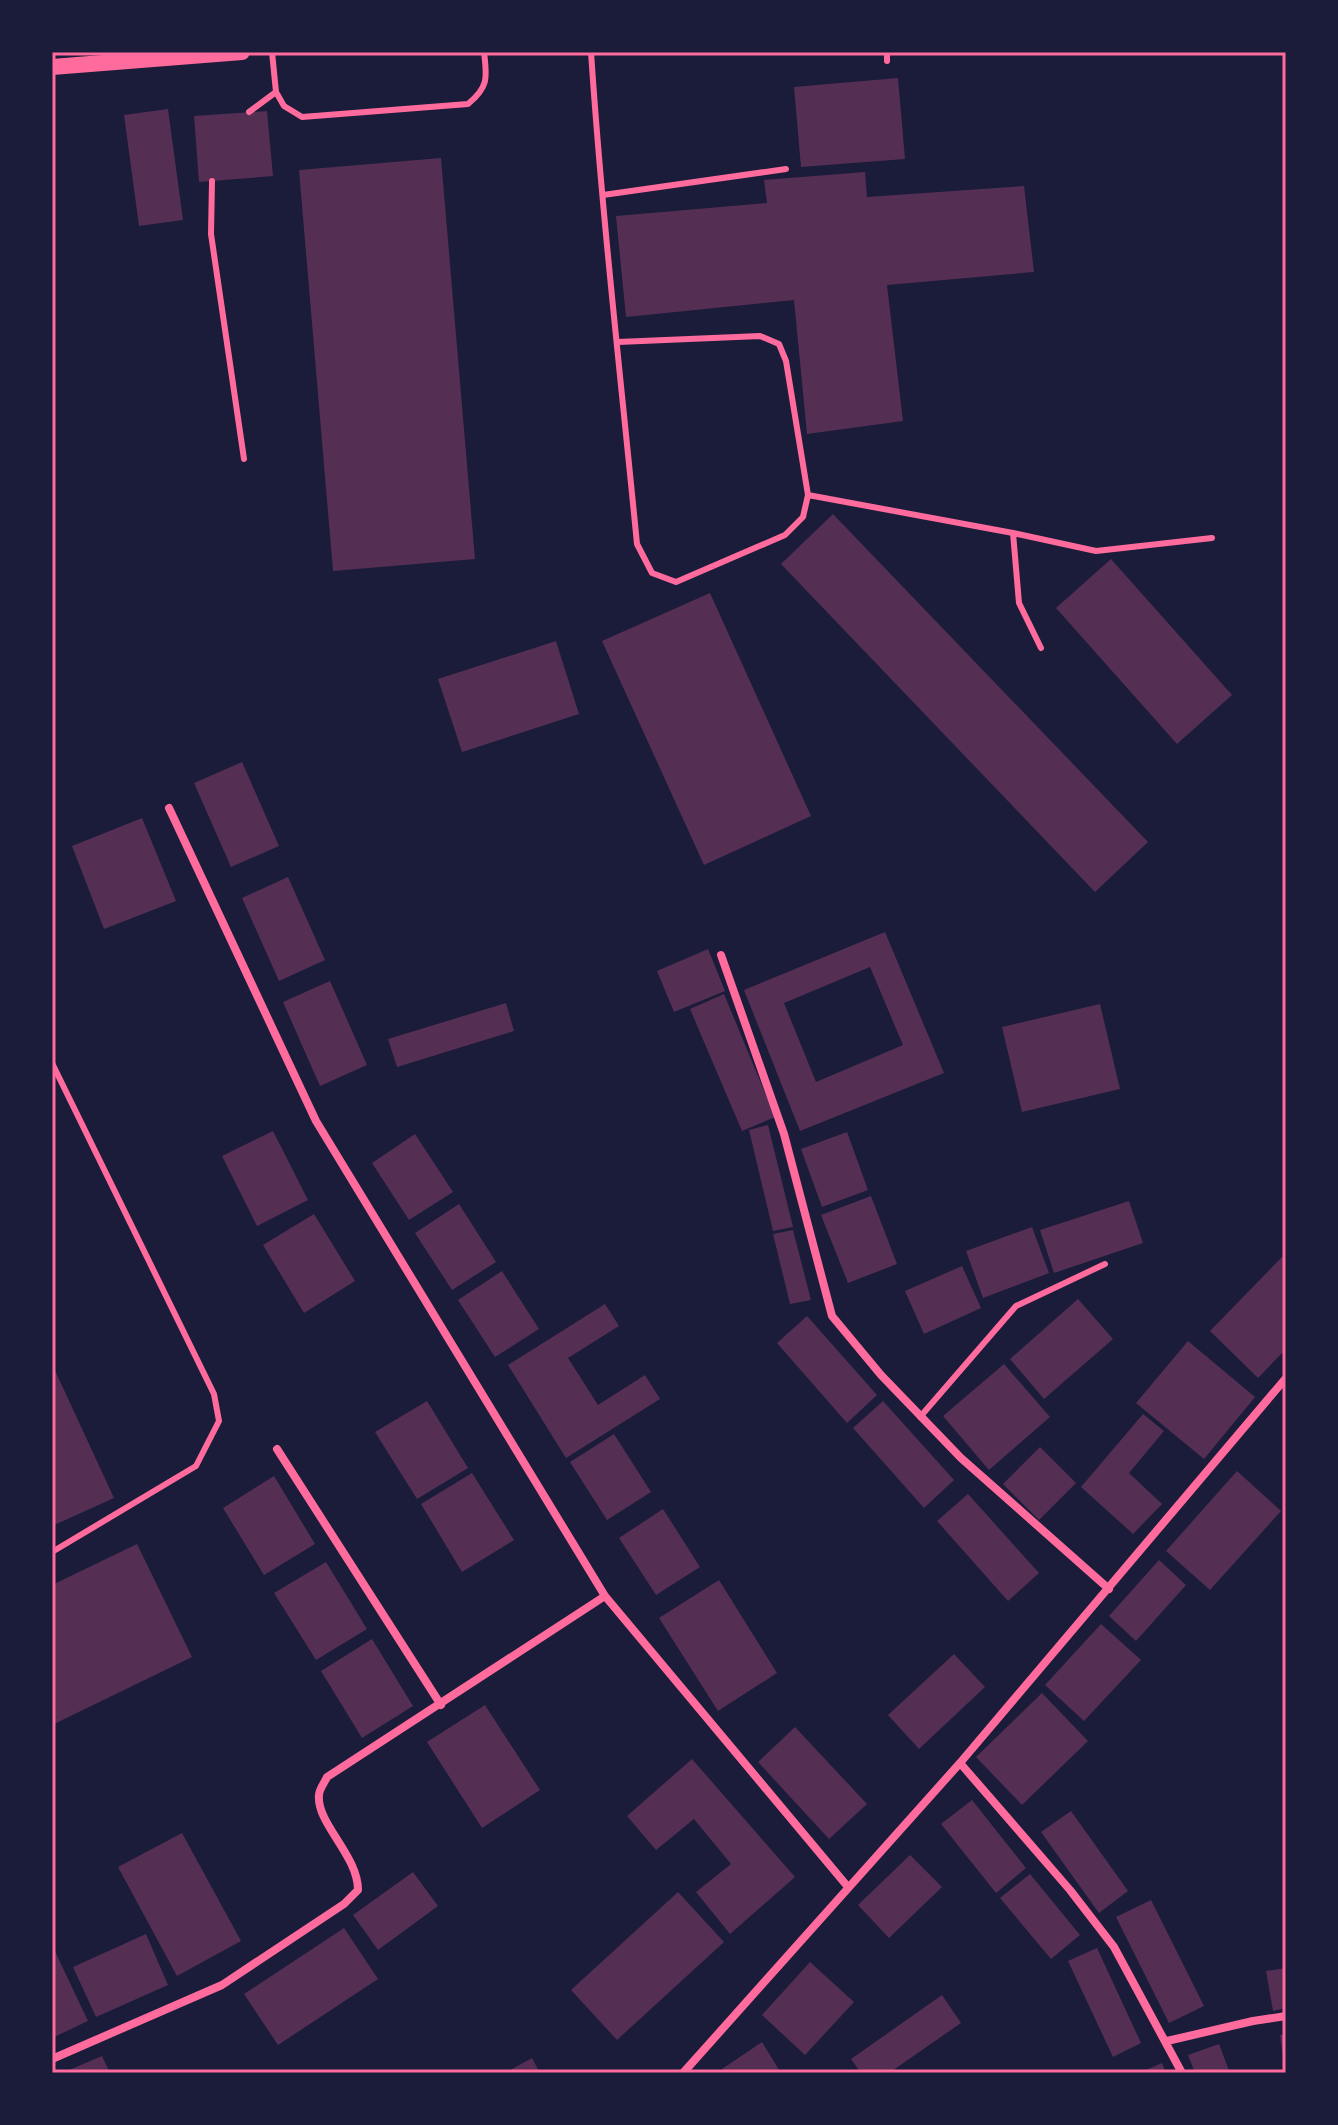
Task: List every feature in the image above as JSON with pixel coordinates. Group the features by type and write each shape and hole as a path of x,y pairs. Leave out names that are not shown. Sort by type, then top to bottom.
{"main road":[{"path":"52,67 242,52"}],"street":[{"path":"169,808 316,1121 605,1596 848,1887"},
{"path":"721,955 784,1134 832,1316 854,1346 961,1458 1109,1589"},
{"path":"683,2073 960,1763 1286,1378"},
{"path":"277,1449 441,1705"},
{"path":"52,2059 222,1985 344,1904 358,1890 358,1873 323,1815 319,1794 327,1777 605,1596"},
{"path":"960,1763 1070,1890 1114,1947 1182,2073"},
{"path":"1167,2041 1286,2016"}],"lane":[{"path":"272,52 276,92 284,106 302,117 468,104 482,93 487,76 484,52"},
{"path":"591,52 603,195 637,544 652,573 676,582 785,535 803,517 808,495 786,361 779,344 760,336 618,342"},
{"path":"887,52 887,61"},
{"path":"249,112 276,92"},
{"path":"603,195 786,169"},
{"path":"212,181 211,234 244,459"},
{"path":"808,495 1096,551 1212,538"},
{"path":"1013,533 1019,603 1041,648"},
{"path":"52,1063 214,1394 219,1421 196,1466 52,1552"},
{"path":"920,1417 1016,1306 1105,1264"}],"building":[{"path":"898,78 905,159 801,167 794,87"},
{"path":"168,109 183,220 139,226 124,115"},
{"path":"267,111 273,176 199,182 194,116"},
{"path":"441,158 475,559 333,571 299,170"},
{"path":"865,172 867,197 1024,186 1034,272 887,285 903,421 807,434 794,300 626,317 616,216 767,203 764,180"},
{"path":"833,514 1148,842 1095,892 781,564"},
{"path":"1111,559 1232,695 1177,744 1056,608"},
{"path":"710,593 811,816 704,865 602,641"},
{"path":"556,641 579,714 462,752 438,679"},
{"path":"242,762 279,846 231,867 194,783"},
{"path":"142,818 176,901 104,929 72,846"},
{"path":"288,877 325,960 279,981 242,898"},
{"path":"885,932 944,1073 800,1131 744,990","holes":["870,967 903,1045 816,1082 784,1003"]},
{"path":"708,949 725,991 674,1012 657,971"},
{"path":"330,981 367,1065 320,1086 283,1002"},
{"path":"724,994 775,1117 742,1131 690,1009"},
{"path":"506,1003 514,1031 397,1067 388,1039"},
{"path":"1100,1004 1120,1089 1022,1112 1002,1027"},
{"path":"768,1125 793,1227 773,1231 749,1130"},
{"path":"273,1131 308,1200 257,1226 222,1156"},
{"path":"847,1132 868,1190 822,1207 801,1149"},
{"path":"415,1134 453,1192 409,1220 372,1163"},
{"path":"871,1196 897,1264 848,1283 821,1215"},
{"path":"1129,1201 1143,1243 1054,1273 1040,1230"},
{"path":"459,1204 496,1262 452,1290 415,1233"},
{"path":"314,1214 355,1281 304,1313 263,1245"},
{"path":"1032,1227 1049,1273 983,1298 966,1251"},
{"path":"793,1230 811,1300 790,1304 773,1234"},
{"path":"1283,1256 1286,1258 1286,1349 1258,1378 1210,1331"},
{"path":"962,1266 981,1308 924,1334 905,1291"},
{"path":"502,1271 539,1329 495,1357 458,1300"},
{"path":"1078,1299 1113,1339 1044,1399 1010,1359"},
{"path":"605,1304 619,1326 568,1358 598,1405 645,1375 660,1399 566,1458 508,1365"},
{"path":"807,1316 877,1395 847,1423 777,1343"},
{"path":"1188,1341 1255,1397 1204,1459 1136,1403"},
{"path":"52,1364 114,1498 52,1526"},
{"path":"1004,1364 1050,1417 989,1470 943,1416"},
{"path":"427,1401 468,1468 417,1499 375,1432"},
{"path":"883,1401 954,1480 924,1508 853,1428"},
{"path":"1143,1414 1164,1431 1129,1473 1162,1504 1133,1534 1081,1487"},
{"path":"614,1434 651,1492 607,1520 570,1462"},
{"path":"1040,1447 1076,1483 1039,1520 1003,1484"},
{"path":"1237,1471 1281,1511 1210,1590 1166,1551"},
{"path":"472,1473 514,1540 462,1572 421,1504"},
{"path":"274,1476 315,1544 264,1575 223,1508"},
{"path":"968,1494 1039,1573 1008,1601 937,1521"},
{"path":"663,1509 700,1567 656,1595 619,1538"},
{"path":"137,1544 192,1657 52,1725 52,1585"},
{"path":"1159,1560 1186,1585 1136,1641 1109,1616"},
{"path":"326,1562 367,1629 316,1660 274,1593"},
{"path":"719,1580 777,1673 718,1711 659,1618"},
{"path":"1101,1624 1141,1660 1084,1721 1045,1685"},
{"path":"372,1639 413,1706 362,1738 321,1671"},
{"path":"954,1654 985,1687 919,1749 888,1715"},
{"path":"1042,1693 1088,1741 1022,1805 976,1757"},
{"path":"485,1705 540,1790 482,1828 427,1742"},
{"path":"795,1727 867,1804 829,1839 758,1762"},
{"path":"692,1759 795,1877 730,1934 696,1892 731,1864 694,1819 656,1850 627,1816"},
{"path":"972,1800 1026,1868 996,1893 941,1824"},
{"path":"1071,1811 1128,1891 1099,1913 1041,1832"},
{"path":"182,1833 241,1941 177,1976 118,1867"},
{"path":"910,1855 942,1887 889,1938 858,1905"},
{"path":"413,1872 438,1906 378,1950 353,1915"},
{"path":"1030,1874 1080,1935 1051,1959 1000,1898"},
{"path":"678,1892 724,1942 617,2040 571,1990"},
{"path":"1151,1900 1204,2006 1169,2023 1116,1917"},
{"path":"344,1928 378,1979 278,2045 244,1994"},
{"path":"146,1934 168,1985 96,2017 73,1967"},
{"path":"52,1945 88,2021 52,2038"},
{"path":"1097,1948 1141,2043 1113,2057 1068,1961"},
{"path":"810,1962 854,2002 805,2055 762,2015"},
{"path":"1286,1968 1286,2008 1273,2011 1266,1971"},
{"path":"942,1995 961,2023 889,2073 861,2073 851,2059"},
{"path":"1286,2034 1286,2064 1284,2064 1280,2035"},
{"path":"762,2042 781,2073 724,2073 722,2069"},
{"path":"1219,2044 1230,2073 1195,2073 1188,2055"},
{"path":"102,2056 110,2073 62,2073"},
{"path":"532,2058 540,2073 505,2073"},
{"path":"1162,2063 1166,2073 1139,2073"}]}
